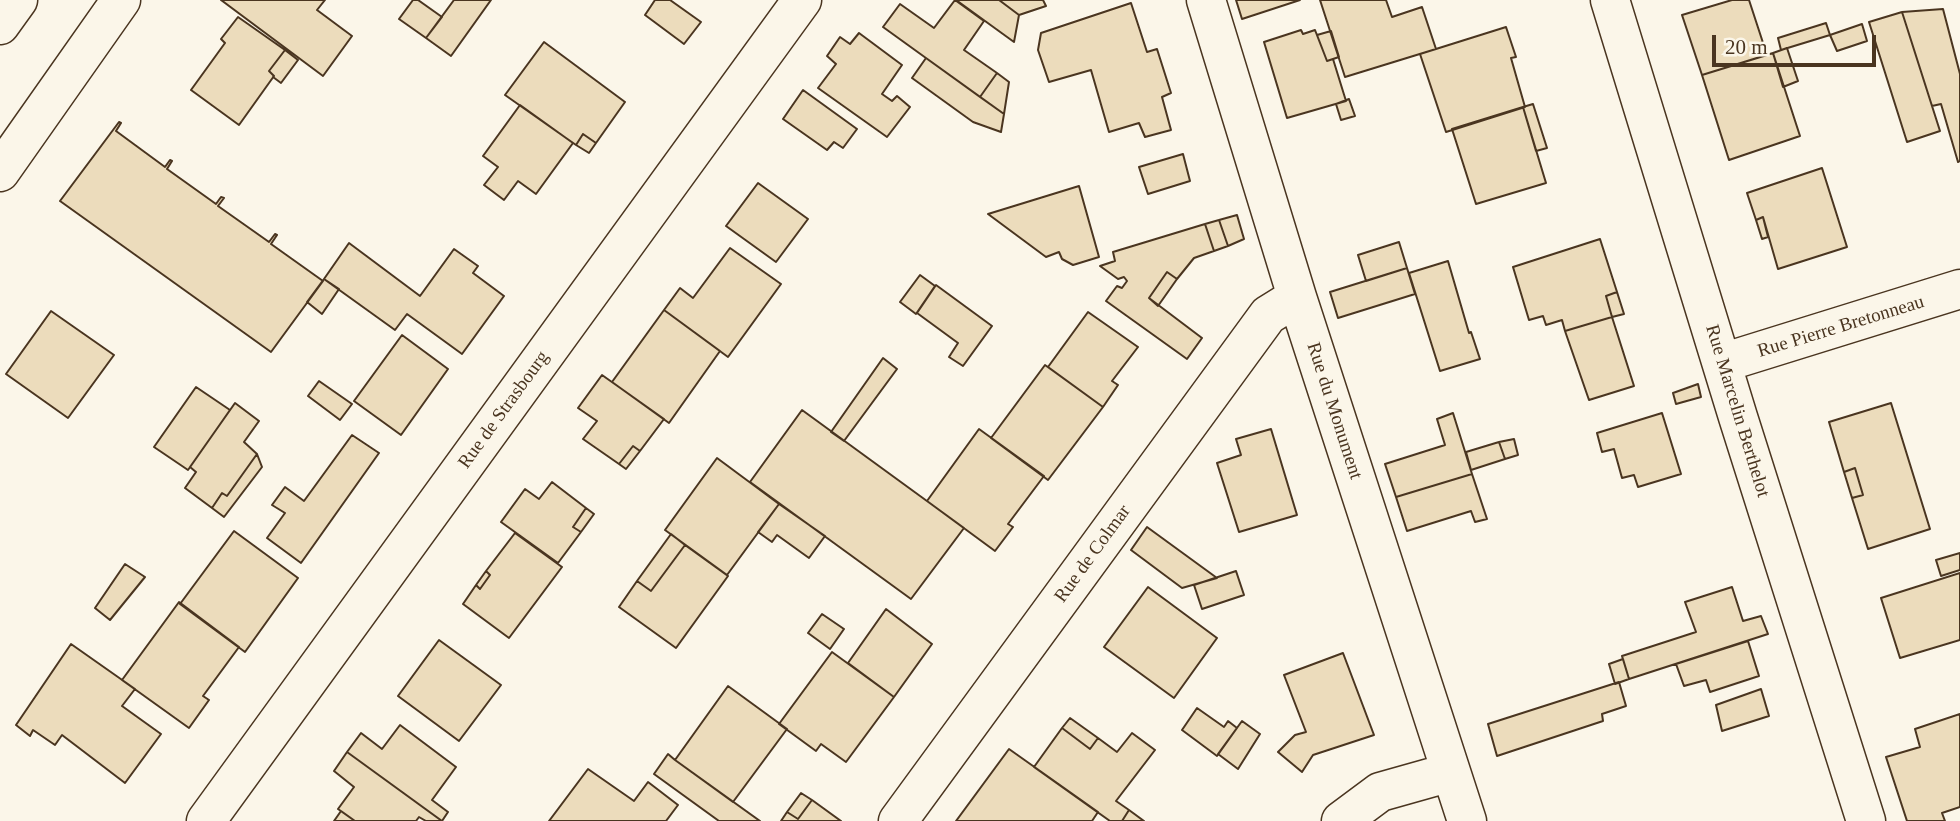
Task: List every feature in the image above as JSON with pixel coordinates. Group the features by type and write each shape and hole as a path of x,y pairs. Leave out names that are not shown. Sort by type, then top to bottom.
{"street":[{"path":"0,25 18,0"},
{"path":"0,172 121,0"},
{"name":"Rue de Strasbourg","path":"206,821 802,0"},
{"name":"Rue du Monument","path":"1206,0 1297,297 1467,821"},
{"name":"Rue Marcelin Berthelot","path":"1610,0 1866,821"},
{"name":"Rue Pierre Bretonneau","path":"1722,363 1960,289"},
{"name":"Rue de Colmar","path":"898,821 1268,315 1297,297"},
{"path":"1341,821 1380,792 1451,772"}],"building":[{"path":"221,0 325,0 317,10 352,36 323,76"},
{"path":"413,0 418,0 442,17 426,38 399,19"},
{"path":"454,0 491,0 451,56 426,38"},
{"path":"655,0 670,0 701,22 684,44 645,15"},
{"path":"955,0 984,21 964,50 997,73 980,97 883,27 900,4 934,28"},
{"path":"956,0 999,0 1019,15 1014,42"},
{"path":"999,0 1043,0 1046,6 1019,15"},
{"path":"1236,0 1300,0 1242,19"},
{"path":"1320,0 1386,0 1392,17 1422,7 1436,49 1345,77"},
{"path":"1732,0 1749,0 1767,55 1702,75 1682,15"},
{"path":"1131,3 1147,52 1157,49 1171,93 1162,97 1171,130 1145,137 1139,123 1109,132 1091,70 1049,82 1038,50 1041,33"},
{"path":"1943,9 1960,74 1958,162 1941,104 1932,106 1902,12"},
{"path":"1902,12 1940,131 1907,142 1869,22"},
{"path":"238,17 285,50 269,71 274,76 239,125 191,90 225,43 221,39"},
{"path":"1826,23 1830,35 1781,50 1778,38"},
{"path":"1862,24 1867,41 1837,51 1830,35"},
{"path":"1506,27 1516,57 1511,58 1525,107 1446,132 1420,54"},
{"path":"1301,30 1303,34 1315,30 1327,61 1333,59 1346,101 1287,118 1264,42"},
{"path":"1331,31 1339,57 1327,61 1317,35"},
{"path":"859,33 902,65 882,94 892,101 897,96 910,107 887,137 818,88 836,64 827,56 840,37 850,44"},
{"path":"544,42 625,102 596,143 583,134 576,145 505,95"},
{"path":"1787,48 1798,81 1783,87 1773,53"},
{"path":"285,50 298,60 281,83 269,71"},
{"path":"1773,53 1800,136 1729,160 1702,75"},
{"path":"926,58 1004,114 1001,132 973,122 912,78"},
{"path":"997,73 1009,82 1004,114 980,97"},
{"path":"803,90 857,129 843,148 834,142 827,150 783,119"},
{"path":"1349,99 1355,116 1341,120 1336,104"},
{"path":"1533,104 1547,148 1536,151 1523,107"},
{"path":"520,105 573,143 536,194 518,181 504,200 484,185 498,167 483,156"},
{"path":"1523,107 1546,183 1476,204 1452,129"},
{"path":"119,122 121,123 116,131 165,167 172,161 167,169 216,204 221,197 224,198 218,206 269,242 277,235 271,244 323,281 271,352 60,201"},
{"path":"583,134 596,143 589,153 576,145"},
{"path":"1183,154 1190,181 1148,194 1139,167"},
{"path":"1822,168 1847,247 1778,269 1763,217 1756,220 1747,193"},
{"path":"758,183 808,219 776,262 726,226"},
{"path":"1079,186 1099,257 1073,265 1062,259 1059,252 1046,257 988,214"},
{"path":"1237,215 1244,239 1228,246 1219,220"},
{"path":"1763,217 1768,237 1762,239 1756,220"},
{"path":"1219,220 1228,246 1214,251 1205,224"},
{"path":"1205,224 1214,251 1194,258 1177,279 1167,272 1149,298 1202,338 1187,359 1106,301 1117,286 1122,288 1127,281 1124,277 1118,279 1100,266 1115,261 1113,252"},
{"path":"1600,239 1617,292 1606,296 1612,317 1565,331 1562,320 1546,325 1543,316 1529,320 1513,267"},
{"path":"1399,242 1407,268 1366,281 1358,255"},
{"path":"349,243 420,296 454,249 478,266 473,273 504,296 462,354 407,314 395,330 324,279"},
{"path":"730,248 781,284 728,357 664,310 680,288 693,298"},
{"path":"1448,261 1469,333 1471,332 1480,359 1440,371 1409,273"},
{"path":"1407,268 1415,294 1338,318 1330,292"},
{"path":"1167,272 1177,279 1158,306 1149,298"},
{"path":"920,275 935,286 916,314 900,302"},
{"path":"324,279 339,289 322,314 307,302"},
{"path":"936,285 992,326 963,366 949,357 958,343 917,313"},
{"path":"1617,292 1624,314 1612,317 1606,296"},
{"path":"664,310 720,351 669,423 612,382"},
{"path":"51,311 114,355 68,418 6,374"},
{"path":"1088,312 1138,347 1112,381 1118,385 1103,407 1048,367"},
{"path":"1612,317 1634,386 1589,400 1565,331"},
{"path":"402,335 448,369 401,435 354,401"},
{"path":"883,358 897,369 844,441 831,432"},
{"path":"1045,365 1103,407 1048,480 991,438"},
{"path":"602,375 664,419 640,451 633,446 619,464 583,439 597,421 578,408"},
{"path":"319,381 352,404 340,420 308,396"},
{"path":"1698,384 1701,397 1676,404 1673,393"},
{"path":"196,387 230,410 188,470 154,447"},
{"path":"235,403 259,421 244,442 257,454 227,496 222,493 212,508 185,488 196,472 190,467"},
{"path":"1891,403 1930,529 1868,549 1852,498 1863,495 1855,468 1844,472 1829,422"},
{"path":"802,410 964,528 911,599 750,482"},
{"path":"1453,413 1472,474 1396,497 1385,464 1445,445 1437,419"},
{"path":"1662,413 1681,474 1638,487 1634,475 1622,478 1614,449 1602,452 1597,433"},
{"path":"979,429 1044,476 1008,524 1013,527 995,551 927,501"},
{"path":"1271,429 1297,515 1239,532 1217,463 1241,455 1236,439"},
{"path":"352,435 379,453 301,563 267,538 285,513 272,505 285,487 304,501"},
{"path":"1514,439 1518,455 1505,459 1499,442"},
{"path":"1499,442 1505,459 1471,470 1466,452"},
{"path":"633,446 640,451 626,469 619,464"},
{"path":"257,454 262,467 224,517 212,508 222,493 227,496"},
{"path":"717,458 779,504 727,575 665,530"},
{"path":"1855,468 1863,495 1852,498 1844,472"},
{"path":"1472,474 1487,519 1475,522 1471,511 1407,531 1396,497"},
{"path":"552,482 586,508 573,527 581,532 558,563 501,522 525,489 539,499"},
{"path":"779,504 825,536 809,558 777,535 772,542 758,532"},
{"path":"586,508 594,514 581,532 573,527"},
{"path":"1147,527 1217,578 1182,588 1131,550"},
{"path":"234,531 298,578 245,652 180,604"},
{"path":"515,533 562,567 509,638 463,604 476,585 480,589 490,575 486,571"},
{"path":"671,534 685,545 651,591 637,581"},
{"path":"685,545 728,576 676,648 619,607 637,581 651,591"},
{"path":"1960,553 1960,570 1941,576 1936,560"},
{"path":"125,564 145,577 110,620 95,608"},
{"path":"486,571 490,575 480,589 476,585"},
{"path":"1236,571 1244,595 1202,609 1194,585"},
{"path":"1960,573 1960,640 1900,658 1881,598"},
{"path":"1148,587 1217,638 1174,698 1104,647"},
{"path":"1732,587 1743,621 1761,616 1768,634 1629,679 1622,656 1696,632 1685,602"},
{"path":"179,602 239,647 203,696 209,700 189,728 122,680"},
{"path":"886,609 932,644 894,697 848,663"},
{"path":"822,614 844,629 830,649 808,633"},
{"path":"439,640 501,685 459,741 398,696"},
{"path":"1748,641 1759,676 1710,692 1706,680 1684,686 1676,664"},
{"path":"71,644 135,689 122,706 161,734 125,783 62,735 55,745 33,730 30,736 16,725"},
{"path":"832,652 894,697 846,762 821,744 816,751 779,724"},
{"path":"1343,653 1374,735 1313,755 1302,772 1278,752 1295,735 1306,732 1284,675"},
{"path":"1623,659 1629,679 1615,684 1609,664"},
{"path":"1619,682 1626,706 1602,714 1603,721 1497,756 1488,724"},
{"path":"728,686 787,729 733,802 675,760"},
{"path":"1761,689 1769,716 1722,731 1716,705"},
{"path":"1197,708 1224,727 1228,721 1237,728 1217,756 1182,730"},
{"path":"1960,714 1960,807 1942,813 1945,821 1907,821 1886,757 1920,747 1915,729"},
{"path":"1070,718 1098,738 1090,749 1062,728"},
{"path":"1242,721 1260,734 1238,769 1218,754"},
{"path":"400,725 456,767 432,800 448,812 442,821 347,752 361,733 382,749"},
{"path":"1062,728 1090,749 1098,738 1117,752 1132,733 1155,750 1116,801 1129,810 1122,821 1110,821 1034,767"},
{"path":"1009,749 1098,812 1092,821 956,821"},
{"path":"347,752 442,821 426,821 419,817 416,821 355,821 338,809 354,787 334,771"},
{"path":"668,754 760,821 719,821 654,774"},
{"path":"588,769 634,801 648,782 678,805 666,821 549,821"},
{"path":"801,793 812,800 798,819 787,812"},
{"path":"812,800 841,821 781,821 787,812 798,819"},
{"path":"1129,810 1144,821 1122,821"},
{"path":"341,811 355,821 334,821"}]}
